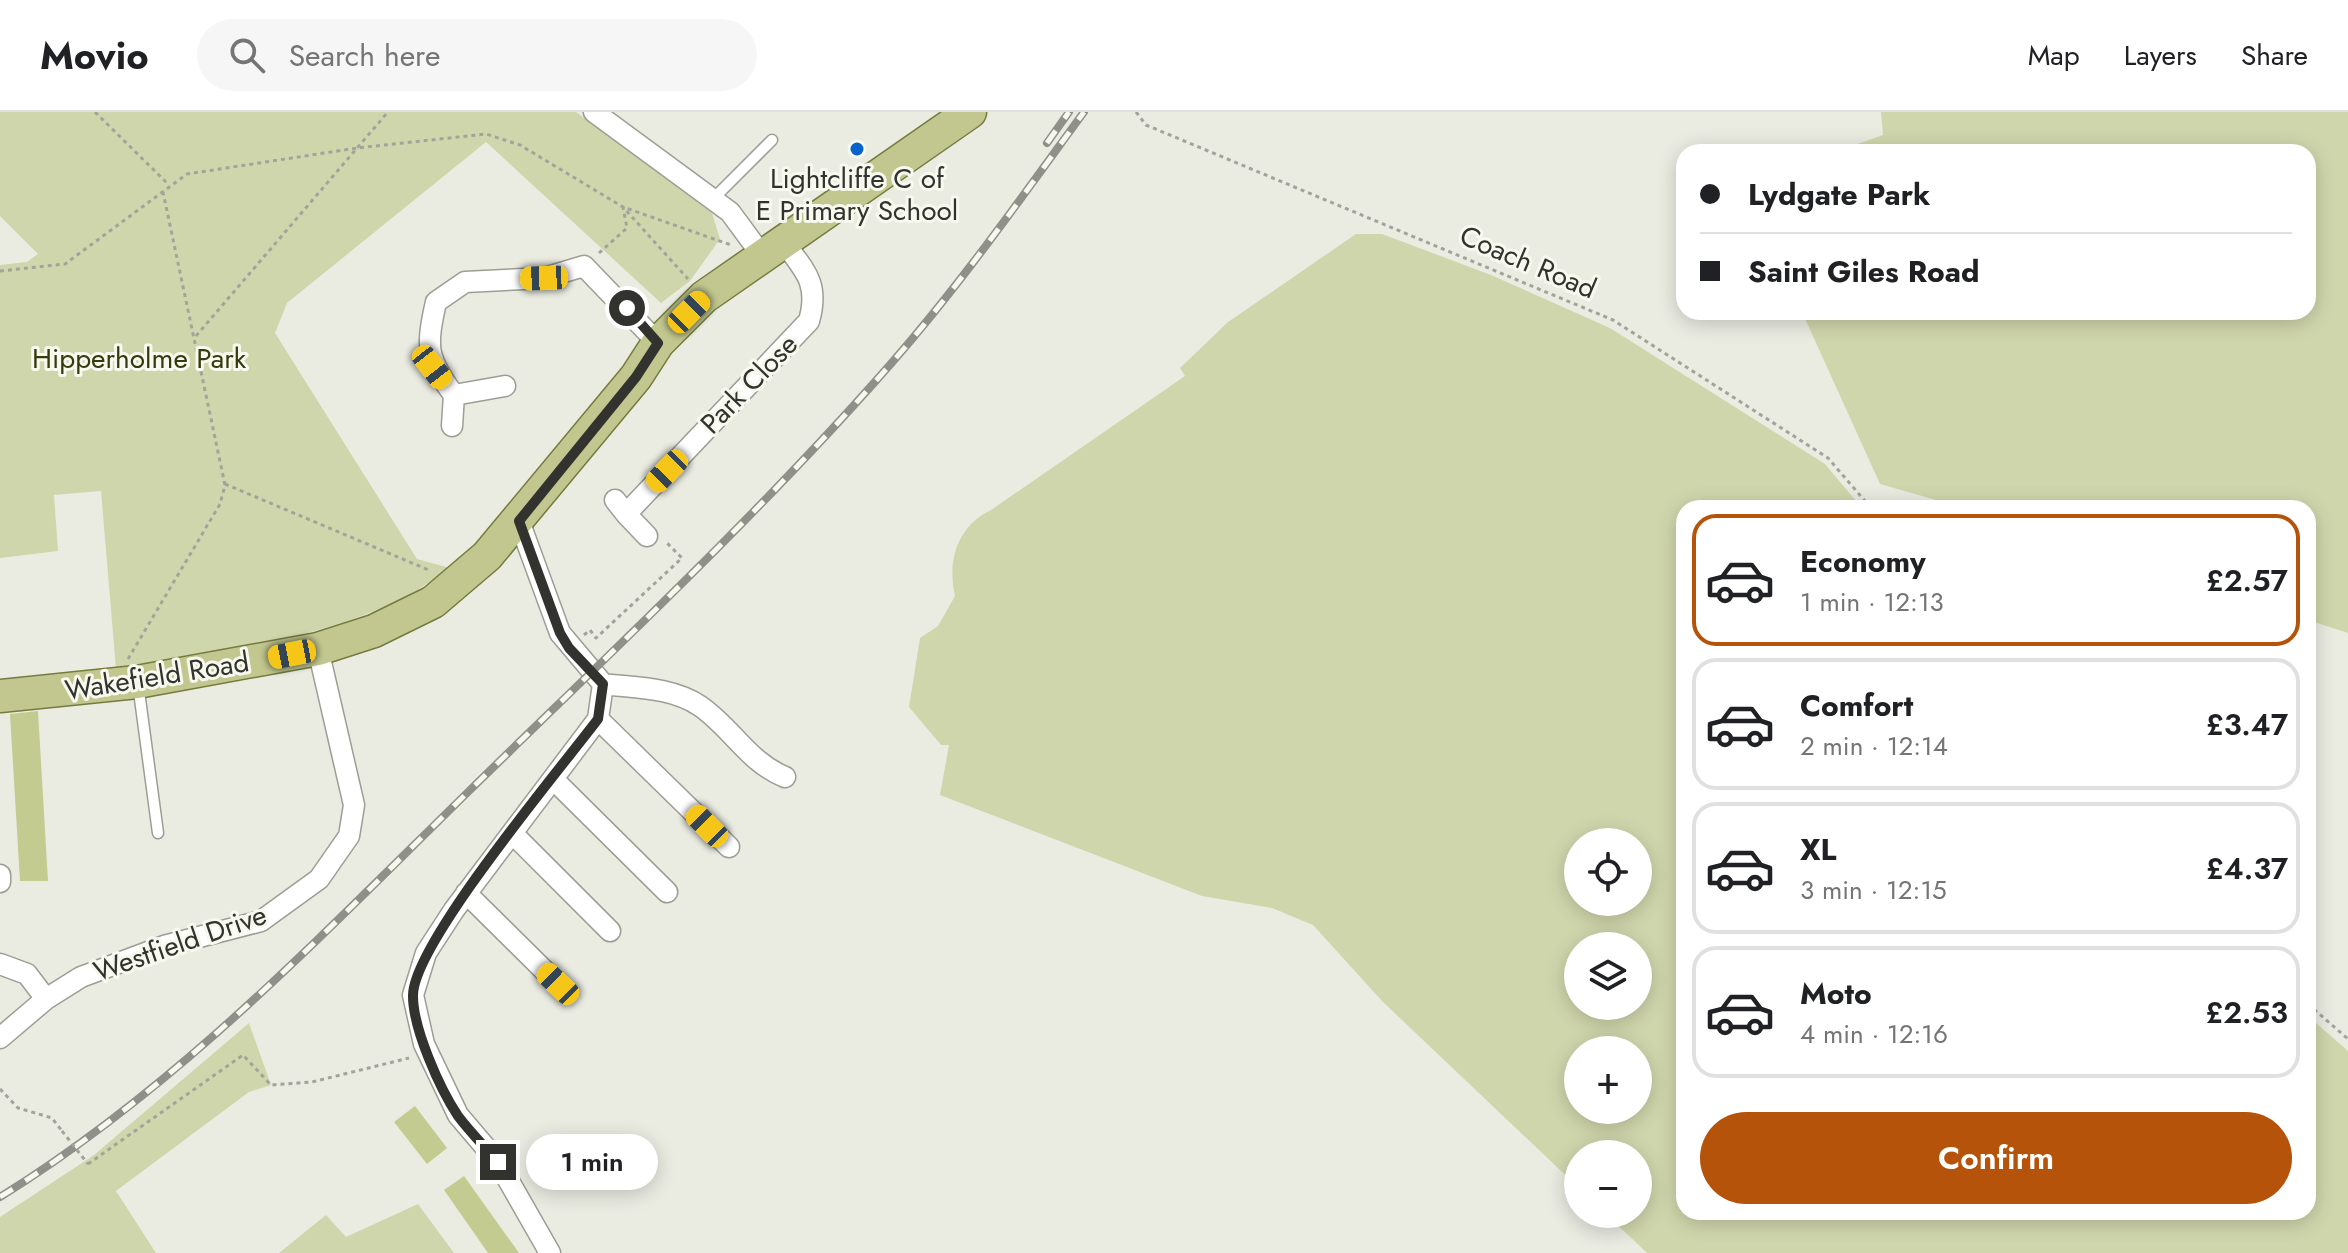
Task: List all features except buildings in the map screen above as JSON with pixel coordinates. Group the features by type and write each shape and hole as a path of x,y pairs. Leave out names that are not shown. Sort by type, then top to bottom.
{"main road":[{"name":"Wakefield Road","path":"0,696 125,684 318,649 374,631 433,602 463,579 519,521 636,377 658,343 704,297 771,247 970,112"}],"street":[{"name":"Park Close","path":"594,112 713,199 809,276 815,299 809,321 620,507 647,536"},
{"path":"452,426 454,395 432,367 429,333 436,302 465,282 544,278 584,266 658,343"},
{"path":"454,395 505,386"},
{"path":"519,521 569,648 603,684 669,691 700,706 764,769 785,777"},
{"name":"Westfield Drive","path":"0,1038 46,999 81,977 164,946 261,921 319,879 349,836 354,805 318,649"},
{"path":"550,1253 498,1162 458,1115 427,1051 413,995 426,953 466,893 598,719 603,684"},
{"path":"598,719 729,847"},
{"path":"553,779 667,892"},
{"path":"512,833 610,931"},
{"path":"0,875 0,882"},
{"path":"466,893 558,984"},
{"path":"0,964 27,974 46,999"}],"lane":[{"path":"713,199 772,140"},
{"path":"125,684 158,833"}],"path":[{"path":"95,112 170,186"},
{"path":"196,336 388,112"},
{"name":"Coach Road","path":"1136,112 1146,125 1613,320 1828,458 1864,500"},
{"path":"0,271 65,264 187,174 357,148 486,134 520,145 623,207 771,247"},
{"path":"125,684 220,504 225,484 163,192"},
{"path":"584,266 627,228 623,207"},
{"path":"623,207 704,297"},
{"path":"225,484 414,567 463,579"},
{"path":"569,648 590,630 596,638 682,558 657,535 647,536"},
{"path":"2316,1011 2348,1039"},
{"path":"0,1089 18,1108 52,1118 88,1164 243,1055 271,1085 312,1082 427,1051"}],"green space":[{"name":"Hipperholme Park","path":"0,112 576,112 712,213 720,239 690,281 661,303 486,142 287,303 275,333 417,559 450,568 403,598 334,625 262,643 116,669 101,491 54,495 58,551 0,558 0,265 27,262 38,254 0,216"},
{"path":"1881,112 2348,112 2348,633 2316,623 2316,500 1936,500 1880,484 1806,320 2316,320 2316,144 1858,144 1883,135"},
{"path":"1356,234 1382,234 1491,275 1610,328 1825,464 1855,500 1676,500 1676,1220 2316,1220 2316,1023 2348,1051 2348,1253 1647,1253 1621,1228 1652,1228 1652,1140 1564,1140 1564,1174 1383,1002 1313,925 1272,908 1202,896 940,795 949,745 941,745 909,707 920,638 938,626 955,596 952,570 957,546 963,535 979,517 1185,376 1180,368 1228,322"},
{"path":"249,1023 271,1085 249,1092 116,1191 156,1253 0,1253 0,1217 94,1155"},
{"path":"418,1204 454,1253 279,1253 326,1215 346,1237"}],"railway":[{"path":"1047,143 1069,112"},
{"path":"0,1197 127,1108 244,1008 357,902 730,536 832,430 908,344 986,246 1084,112"}],"place":[{"name":"Lightcliffe C of E Primary School","path":"857,149"}],"route":[{"path":"498,1162 458,1115 424,1044 413,995 426,953 454,910 598,719 603,684 569,648 560,633 519,521 636,377 658,343 627,308"}]}
